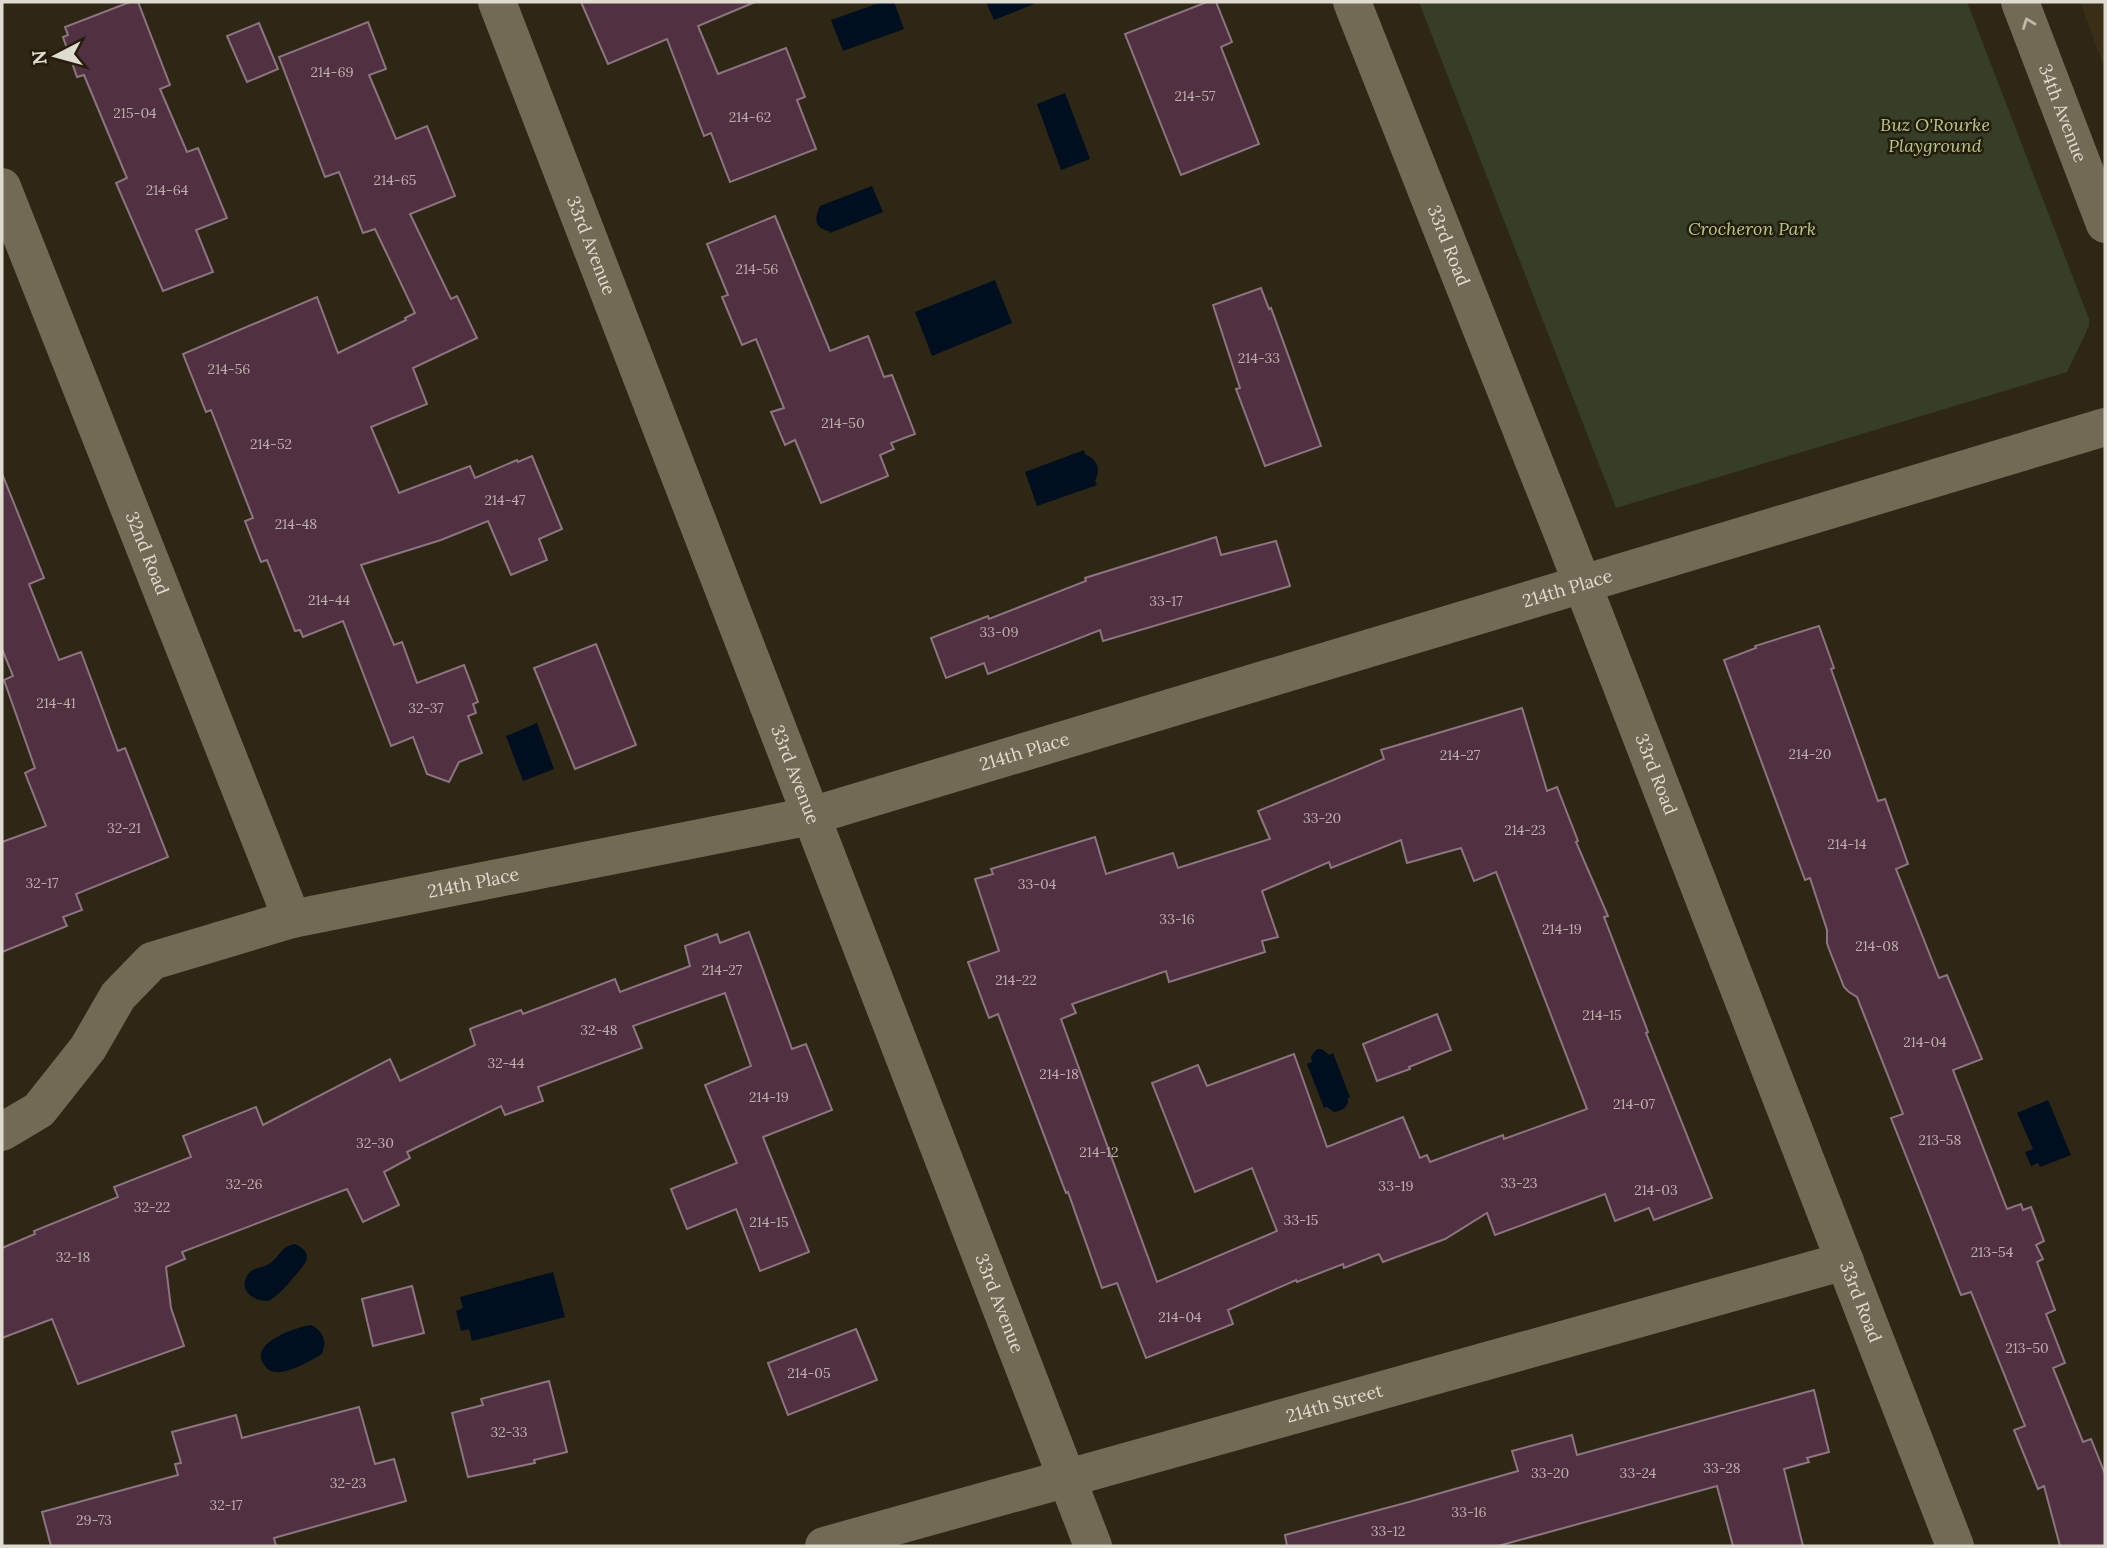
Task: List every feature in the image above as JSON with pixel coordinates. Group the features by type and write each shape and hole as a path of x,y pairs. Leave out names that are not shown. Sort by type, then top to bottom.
{"street":[{"name":"33rd Avenue","path":"497,2 1093,1546"},
{"name":"33rd Road","path":"1352,2 1582,585 1955,1546"},
{"name":"34th Avenue","path":"2020,2 2105,224"},
{"name":"32nd Road","path":"2,187 16,266 292,919"},
{"name":"214th Place","path":"2,1132 39,1111 88,1048 118,996 152,961 292,919 811,816 2105,427"},
{"name":"214th Street","path":"824,1546 1845,1261"}],"shaded area":[{"path":"2080,2 2105,2 2105,69 2082,7"}],"green space":[{"name":"Crocheron Park","path":"1419,2 1967,2 2089,319 2089,326 2067,372 1616,508"}],"water":[{"path":"882,2 894,2 904,29 843,51 831,20"},
{"path":"986,2 1039,2 994,20"},
{"path":"1065,93 1090,159 1061,170 1037,104"},
{"path":"872,186 883,212 830,233 818,225 816,218 820,206"},
{"path":"995,280 1012,323 932,356 915,312"},
{"path":"1084,450 1097,465 1097,485 1037,506 1025,472"},
{"path":"537,723 554,769 523,781 506,736"},
{"path":"1317,1049 1322,1049 1329,1055 1333,1053 1350,1097 1340,1111 1324,1108 1307,1064 1312,1062 1311,1056"},
{"path":"2048,1100 2071,1155 2040,1167 2038,1163 2031,1166 2025,1152 2033,1149 2017,1113"},
{"path":"295,1244 306,1252 306,1261 285,1287 269,1301 248,1294 245,1285 249,1273 269,1264 284,1249"},
{"path":"553,1272 565,1317 472,1341 469,1329 461,1331 456,1311 463,1308 460,1297"},
{"path":"311,1325 323,1337 322,1354 285,1371 274,1372 267,1368 261,1358 267,1344 285,1333"}],"building":[{"path":"130,2 138,2 170,85 160,89 187,152 198,148 227,218 196,230 213,272 163,291 116,183 127,178 84,75 77,77 63,37 68,35 65,27"},
{"path":"581,2 755,2 698,26 718,74 786,48 805,97 797,100 816,149 730,182 711,133 704,136 667,39 608,64"},
{"path":"1207,2 1216,2 1232,42 1221,47 1259,144 1181,175 1125,34"},
{"path":"368,22 386,69 369,75 396,139 427,126 455,196 410,214 451,299 457,296 477,338 413,368 427,404 371,427 399,493 470,466 475,478 532,456 562,529 539,539 547,560 511,575 488,521 441,540 361,565 394,645 402,642 417,683 464,665 478,702 473,704 476,713 468,716 482,753 459,762 449,782 427,774 413,737 391,746 343,621 303,637 300,630 295,631 267,560 261,562 245,521 253,518 211,410 206,412 183,354 317,297 338,353 415,313 375,229 363,233 339,172 325,177 279,57"},
{"path":"259,23 278,69 247,82 227,36"},
{"path":"775,216 830,351 868,336 884,377 892,375 915,434 891,443 894,449 880,455 888,476 821,503 795,440 785,445 771,412 784,408 756,339 742,345 722,297 728,295 707,244"},
{"path":"1261,288 1269,309 1271,308 1321,446 1265,466 1236,389 1240,388 1213,305"},
{"path":"3,476 44,578 29,584 59,660 81,652 118,751 125,748 168,857 76,894 82,910 63,917 67,926 2,952 2,842 46,826 25,773 35,768 4,680 13,676 2,649"},
{"path":"1216,537 1221,555 1276,541 1290,586 1103,641 1100,630 988,674 984,663 946,678 931,638 988,616 989,619 1086,581 1085,578"},
{"path":"1819,626 1834,668 1831,669 1878,801 1885,799 1908,864 1896,869 1939,978 1947,975 1982,1059 1953,1070 2007,1209 2021,1204 2023,1210 2031,1207 2044,1241 2036,1245 2043,1259 2037,1262 2055,1310 2046,1314 2065,1363 2053,1368 2083,1442 2091,1439 2105,1474 2105,1546 2060,1546 2044,1486 2038,1489 2014,1430 2025,1426 1971,1292 1961,1295 1891,1118 1903,1114 1857,997 1844,987 1829,949 1827,930 1810,878 1805,880 1724,660 1756,648 1755,646"},
{"path":"596,644 636,745 575,769 534,668"},
{"path":"1522,708 1547,791 1557,787 1578,841 1576,842 1608,916 1604,917 1648,1032 1646,1033 1712,1198 1654,1220 1649,1208 1615,1221 1605,1194 1495,1235 1487,1213 1445,1239 1383,1262 1379,1254 1344,1268 1343,1264 1297,1282 1296,1280 1228,1310 1233,1324 1146,1358 1117,1283 1102,1288 1068,1192 1066,1193 998,1014 989,1018 968,962 999,951 975,879 993,874 991,869 1095,837 1106,874 1173,853 1178,868 1270,839 1258,811 1384,759 1381,750","holes":["1401,840 1407,863 1461,848 1474,881 1496,872 1587,1109 1504,1139 1503,1135 1430,1162 1427,1155 1420,1158 1403,1117 1327,1147 1294,1054 1207,1086 1198,1065 1152,1083 1195,1192 1252,1168 1277,1231 1157,1282 1061,1019 1076,1013 1072,1004 1166,971 1169,982 1265,952 1262,941 1278,937 1262,891 1329,862 1331,868"]},
{"path":"749,932 792,1049 806,1044 832,1110 763,1137 809,1252 760,1271 736,1209 687,1229 671,1189 737,1163 705,1085 751,1066 725,993 633,1026 642,1048 538,1087 543,1101 505,1115 501,1106 407,1152 410,1158 384,1172 399,1205 363,1222 347,1189 182,1252 185,1259 166,1267 171,1308 184,1346 78,1384 52,1319 2,1338 2,1248 35,1234 34,1231 118,1197 114,1187 191,1157 183,1136 256,1107 263,1125 390,1059 400,1081 475,1045 470,1029 472,1028 521,1010 523,1014 615,979 620,992 690,966 685,946 717,934 720,943"},
{"path":"1437,1014 1451,1050 1377,1081 1363,1044"},
{"path":"412,1286 424,1333 373,1346 362,1299"},
{"path":"856,1329 877,1380 788,1415 768,1363"},
{"path":"549,1381 567,1452 534,1460 535,1463 468,1477 452,1413 483,1405 481,1399"},
{"path":"1814,1390 1829,1452 1807,1458 1809,1462 1784,1469 1803,1546 1733,1546 1717,1486 1498,1546 1287,1546 1285,1535 1518,1471 1512,1451 1572,1435 1577,1455"},
{"path":"359,1407 375,1464 394,1459 406,1501 274,1538 276,1546 51,1546 42,1512 178,1475 175,1464 181,1463 172,1432 236,1415 242,1438"}],"park label":[{"name":"Buz O'Rourke Playground","path":"1935,135"}]}
